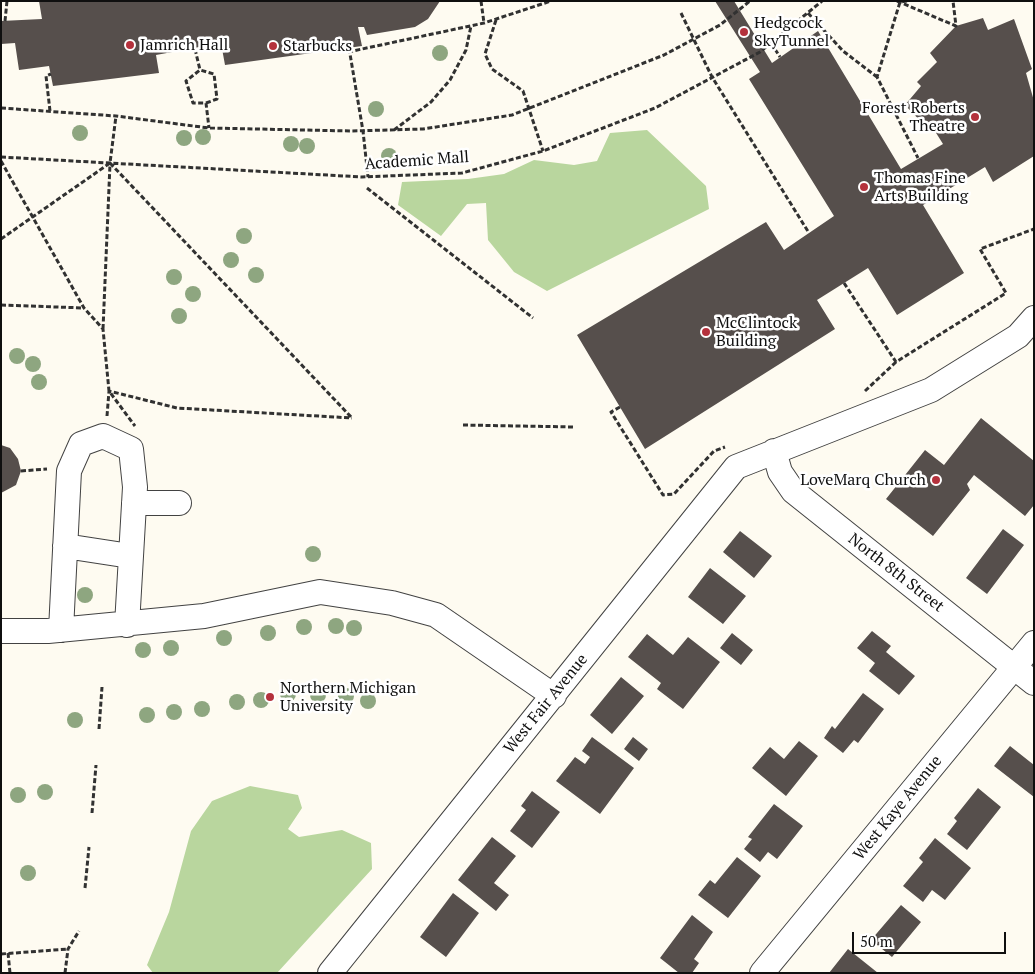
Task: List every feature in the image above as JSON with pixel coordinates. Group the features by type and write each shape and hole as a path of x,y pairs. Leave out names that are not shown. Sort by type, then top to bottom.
{"street":[{"name":"West Fair Avenue","path":"330,973 736,467 931,390 1018,336 1034,318"},
{"path":"60,630 69,471 81,444 103,436 131,449 135,487 128,625"},
{"name":"North 8th Street","path":"774,451 780,472 793,491 1034,683"},
{"path":"134,503 179,503"},
{"path":"65,546 130,556"},
{"path":"1,631 60,630 128,625 204,616 320,592 383,602 436,615 554,696"},
{"name":"West Kaye Avenue","path":"762,973 1034,642"}],"path":[{"path":"6,21 7,1"},
{"path":"481,1 484,23"},
{"path":"368,177 363,131 348,50 484,23 551,1"},
{"name":"Academic Mall","path":"1,108 116,116 209,128 363,131 423,129 512,115 664,55 720,25 750,1"},
{"name":"Academic Mall","path":"1,157 368,177 462,173 543,151 655,108 760,52 822,1"},
{"path":"898,2 907,1"},
{"path":"898,2 956,26 953,1"},
{"path":"877,77 898,2"},
{"path":"681,13 712,77 809,233"},
{"path":"808,13 843,51 877,77 918,158"},
{"path":"496,20 489,36 485,54 492,70 523,91 527,109 543,151"},
{"path":"393,130 430,102 450,80 466,50 471,26"},
{"path":"771,43 780,57"},
{"path":"195,49 200,70"},
{"path":"200,70 214,74 218,99 206,103 193,103 186,81 200,70"},
{"path":"50,74 46,76 50,111"},
{"path":"206,103 209,128"},
{"path":"102,330 110,163 116,116"},
{"path":"1,162 34,216 84,308 1,305"},
{"path":"1,239 110,163"},
{"path":"110,163 352,418 177,408 110,391"},
{"path":"367,188 533,318"},
{"path":"857,395 866,391 896,362 1006,293 980,249 1034,229"},
{"path":"844,283 896,362"},
{"path":"620,407 611,412 663,495 674,494 714,451 732,444"},
{"path":"463,425 574,427"},
{"path":"21,471 53,469"},
{"path":"99,729 102,687"},
{"path":"92,814 96,765"},
{"path":"85,888 89,847"},
{"path":"65,973 68,949 79,931"},
{"path":"1,954 68,949"},
{"path":"8,953 10,973"}],"green space":[{"path":"647,130 706,186 709,209 547,291 514,272 488,240 486,203 467,204 441,236 398,205 402,182 468,179 504,174 534,160 574,165 597,161 610,133"},
{"path":"250,786 298,795 302,808 288,829 299,837 342,830 371,843 372,869 277,973 153,973 147,965 169,912 191,831 212,801"}],"building":[{"name":"Jamrich Hall","path":"39,1 440,1 428,19 415,27 367,35 364,27 358,27 362,46 225,65 221,43 156,55 159,73 53,86 49,66 19,70 15,43 1,44 1,21 42,19"},
{"path":"715,1 734,1 772,63 818,31 901,169 943,144 933,128 929,130 905,105 921,86 917,82 937,62 930,53 956,26 983,18 988,30 1014,19 1032,69 1026,73 1034,101 1034,156 993,182 985,167 923,205 964,273 897,315 868,268 817,300 835,329 645,449 577,335 766,222 784,250 834,216 749,79 760,72"},
{"name":"LoveMarq Church","path":"981,418 1034,461 1034,505 1025,516 974,475 967,484 970,490 933,536 886,499 925,450 944,465"},
{"path":"1,445 10,448 18,459 21,471 16,485 1,493"},
{"path":"1003,529 1024,545 987,594 966,578"},
{"path":"740,531 772,556 754,578 723,552"},
{"path":"710,568 746,596 723,624 688,597"},
{"path":"872,631 891,646 886,652 915,676 899,695 869,671 875,663 857,648"},
{"path":"732,633 753,650 741,665 720,648"},
{"path":"647,634 673,655 688,637 720,662 683,709 657,689 661,683 628,657"},
{"path":"621,677 644,696 612,734 590,715"},
{"path":"863,693 884,709 858,743 854,740 843,753 824,738 832,726 835,729"},
{"path":"592,737 634,768 600,814 556,781 575,757 585,764 590,757 582,751"},
{"path":"633,737 648,749 639,761 624,749"},
{"path":"799,741 818,756 786,796 752,768 770,747 784,759"},
{"path":"1010,746 1034,765 1034,797 994,766"},
{"path":"978,788 1001,807 967,850 947,834 957,821 954,818"},
{"path":"532,791 560,812 532,848 510,831 526,810 521,806"},
{"path":"774,804 803,826 777,859 768,852 760,862 744,849 752,839 748,837"},
{"path":"492,837 516,856 494,883 509,895 496,911 458,880"},
{"path":"935,838 971,868 945,900 932,890 923,902 903,886 923,862 919,858"},
{"path":"737,857 761,876 728,918 698,895 710,880 715,884"},
{"path":"453,893 479,913 446,957 420,937"},
{"path":"901,905 921,922 892,957 871,940"},
{"path":"692,915 713,932 694,959 699,963 692,973 679,973 660,958"},
{"path":"848,949 878,973 829,973"}],"place":[{"name":"Hedgcock SkyTunnel","path":"744,32"},
{"name":"Jamrich Hall","path":"130,45"},
{"name":"Starbucks","path":"273,46"},
{"name":"Forest Roberts Theatre","path":"975,117"},
{"name":"Thomas Fine Arts Building","path":"864,187"},
{"name":"McClintock Building","path":"706,332"},
{"name":"LoveMarq Church","path":"936,480"},
{"name":"Northern Michigan University","path":"270,697"}]}
